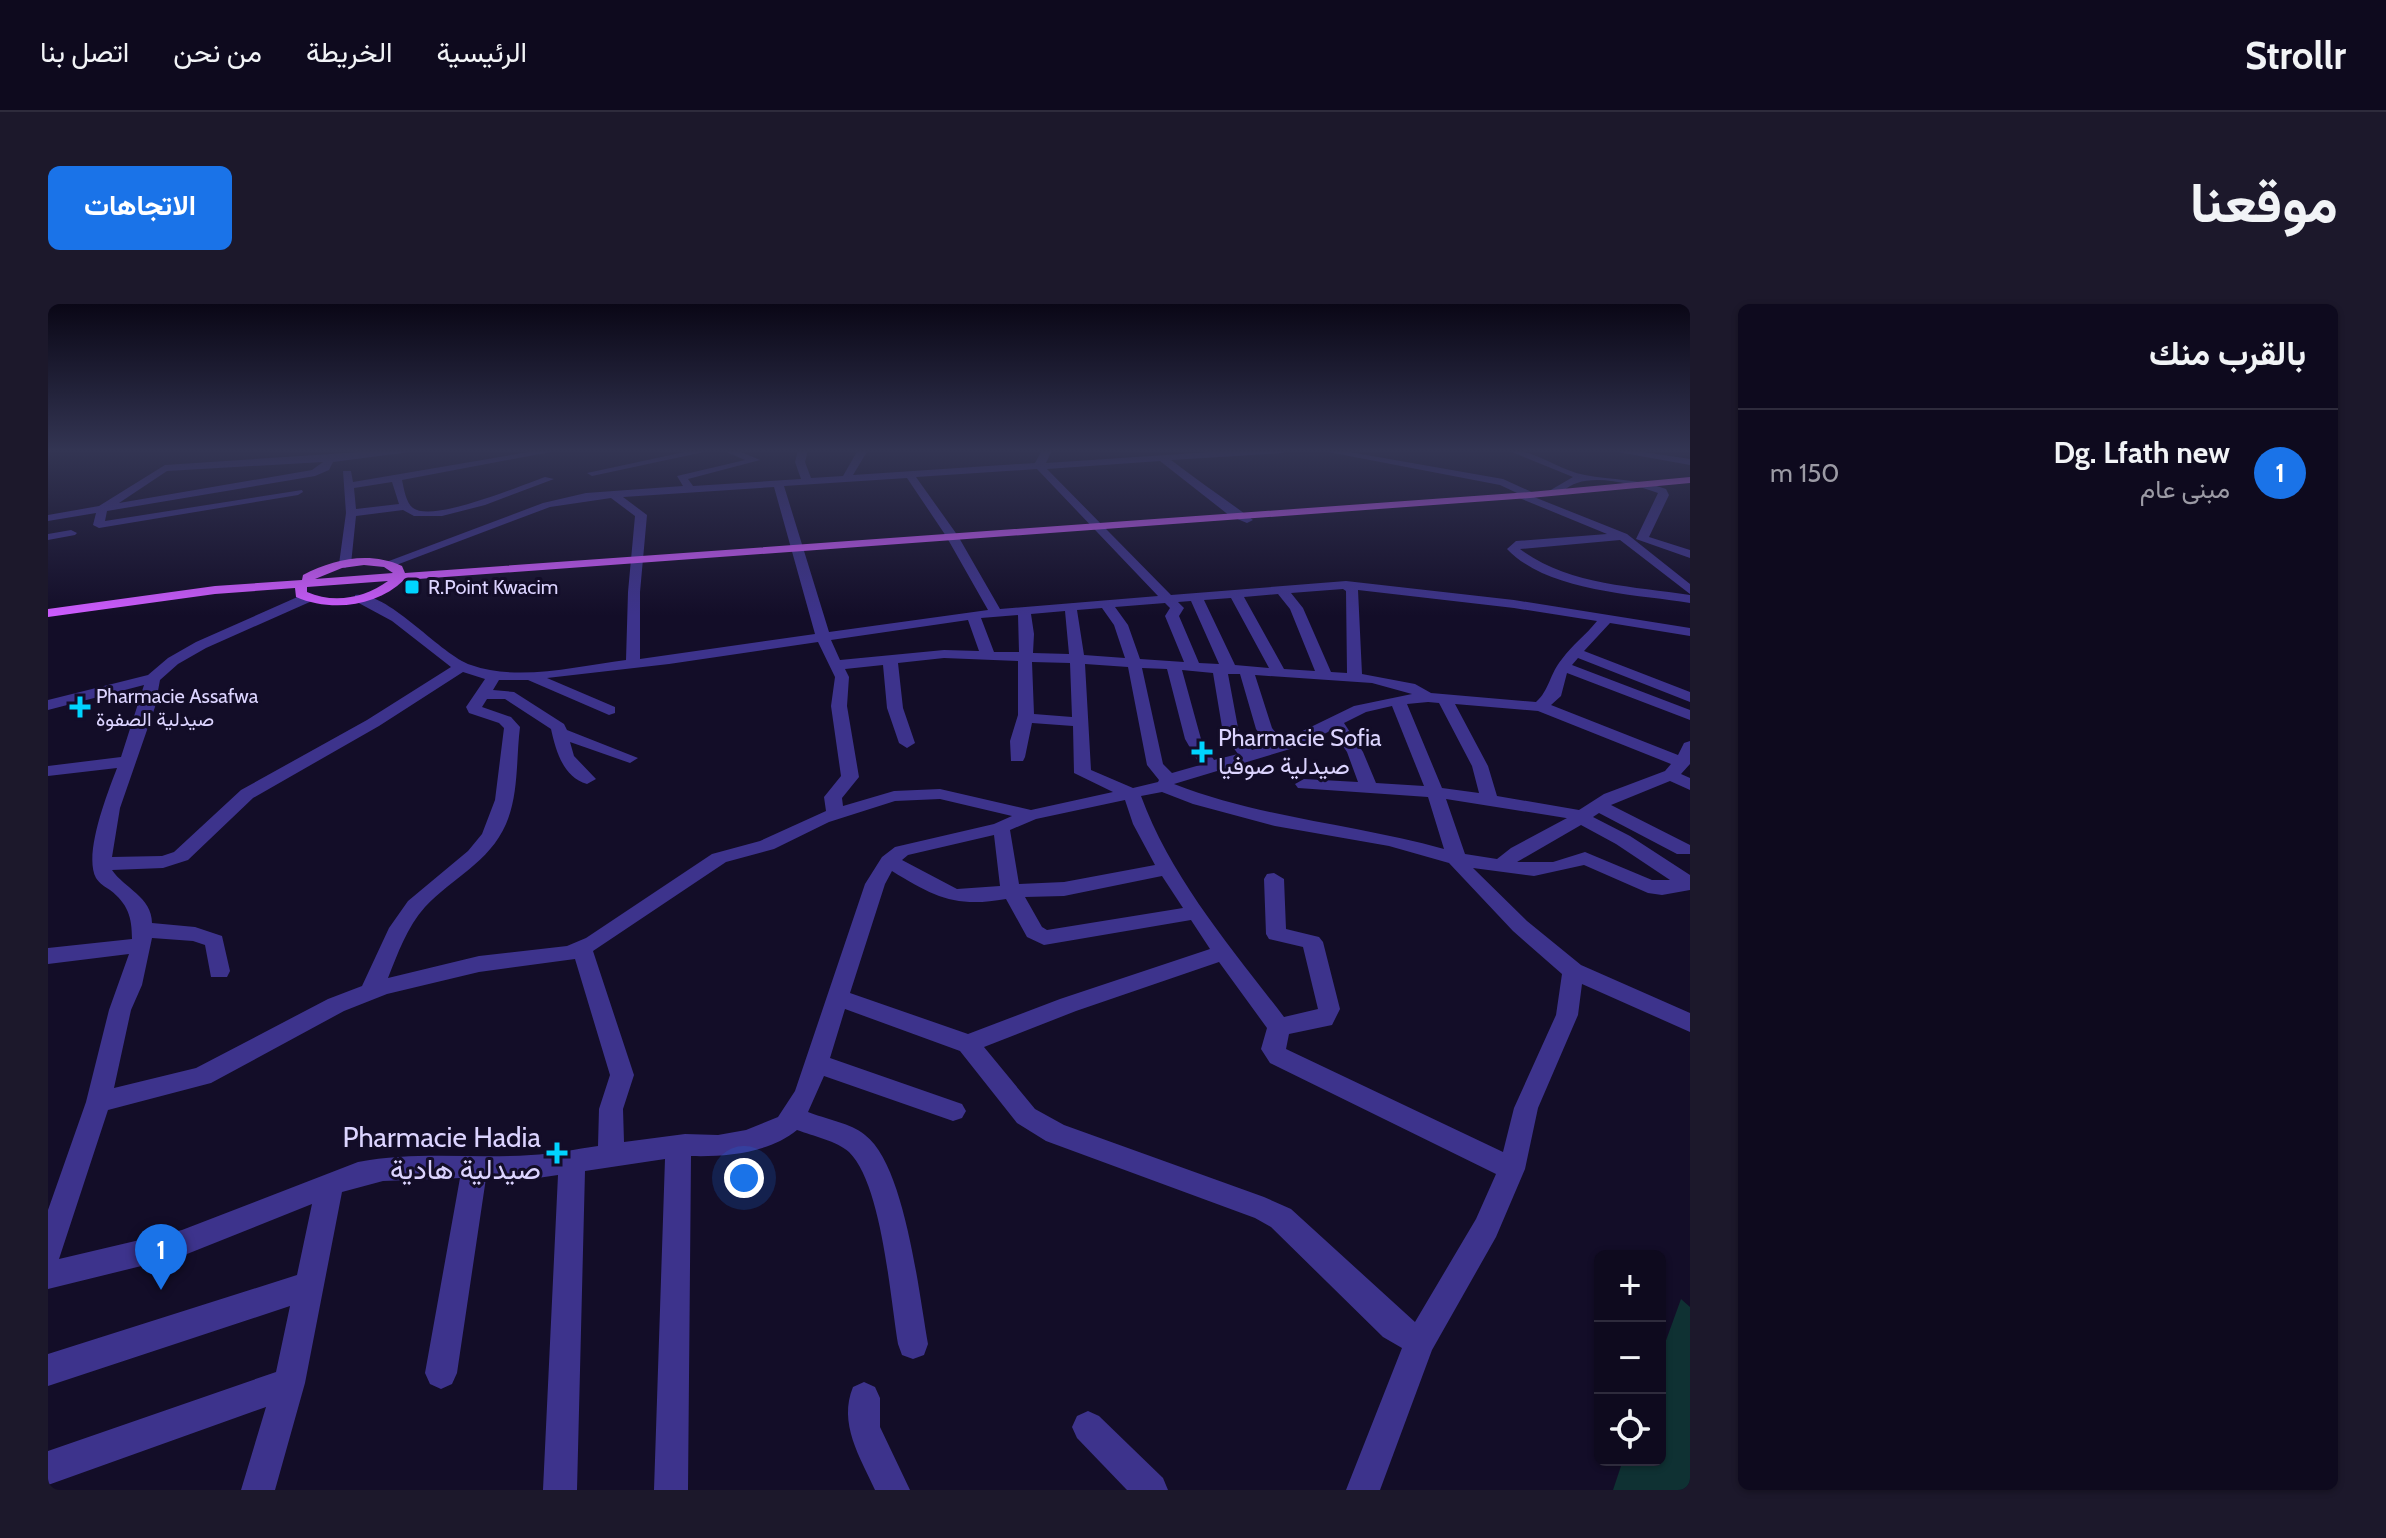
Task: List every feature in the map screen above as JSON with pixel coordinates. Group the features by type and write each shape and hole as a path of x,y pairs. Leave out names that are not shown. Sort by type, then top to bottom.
{"main road":[{"path":"48,615 170,600 398,580 1414,505"},
{"path":"302,590 317,572 345,564 387,564 398,569 398,580"},
{"path":"302,590 330,601 360,598 398,580"}],"street":[{"path":"108,505 102,509 99,525 223,505"},
{"path":"48,518 123,505"},
{"path":"345,564 351,505"},
{"path":"351,513 407,506 414,513 450,511 467,505"},
{"path":"387,564 549,505"},
{"path":"628,505 641,515 633,664"},
{"path":"785,505 823,637 842,677 839,706 850,777 833,797 835,816"},
{"path":"931,505 954,539 996,613"},
{"path":"1078,505 1177,608 1172,616 1194,668"},
{"path":"1225,505 1242,518"},
{"path":"1549,505 1632,538 1690,552"},
{"path":"1632,538 1656,505"},
{"path":"48,537 71,533"},
{"path":"1690,590 1632,538 1520,543 1513,549 1553,574 1690,599"},
{"path":"360,598 397,618 461,667 494,676 530,676 633,664 973,615 1346,585 1460,597 1690,632"},
{"path":"1346,585 1352,590 1355,678"},
{"path":"48,705 153,678 173,661 302,590"},
{"path":"1283,591 1296,608 1325,676"},
{"path":"1236,594 1279,673"},
{"path":"1196,597 1231,669 1264,729 1278,747"},
{"path":"1106,604 1121,625 1134,662 1155,765 1173,792 1262,817 1391,840 1457,859 1534,872 1585,858 1648,886 1662,888 1689,883"},
{"path":"1069,606 1073,616 1077,659 1083,773 1131,793 1142,824 1194,913 1279,1027"},
{"path":"1017,757 1019,733 1026,718 1023,675 1028,632 1027,618 1022,610"},
{"path":"973,615 988,655"},
{"path":"1540,706 1553,696 1554,681 1606,619"},
{"path":"838,665 944,654 988,655 1355,678 1410,687 1436,698 1480,766 1489,799"},
{"path":"890,660 895,708 907,743"},
{"path":"1570,660 1602,661 1690,697"},
{"path":"1570,660 1690,715"},
{"path":"1173,666 1193,739 1210,767"},
{"path":"101,864 163,862 181,856 247,794 373,723 461,667"},
{"path":"1231,669 1231,733 1249,758"},
{"path":"371,992 396,936 415,906 423,896 472,860 498,821 510,758 512,727 505,720 475,710 494,676"},
{"path":"530,676 609,710"},
{"path":"48,1251 98,1102 120,1010 131,985 143,938 142,915 126,892 105,877 101,864 111,808 147,707 153,678"},
{"path":"482,694 509,695 558,727 566,758 587,779"},
{"path":"48,1275 182,1243 330,1185 383,1169 531,1167 678,1146 718,1146 768,1135 787,1125 818,1064 875,884 889,861 912,848 1000,828 1031,815 1131,793 1210,767 1249,758 1294,743 1360,709 1397,700 1436,698 1520,707 1540,706 1683,761"},
{"path":"1397,700 1435,792 1459,865 1520,926 1573,971 1690,1023"},
{"path":"1026,718 1082,722"},
{"path":"1336,723 1355,752 1369,788"},
{"path":"561,733 630,758"},
{"path":"1683,761 1690,785"},
{"path":"1501,866 1518,852 1601,807 1610,798 1683,761"},
{"path":"48,771 125,762"},
{"path":"1304,784 1435,792 1548,807 1581,817 1654,858 1689,883"},
{"path":"98,1102 202,1076 336,1005 371,992 479,964 558,956 582,949 719,858 782,840 823,818 894,796 925,793 1031,815"},
{"path":"1601,807 1684,850"},
{"path":"1000,828 1006,848 1006,880 1034,932 1044,938 1194,913"},
{"path":"889,861 941,891 968,897 1064,889 1167,869"},
{"path":"1274,879 1276,934 1312,942 1329,1009 1324,1019 1279,1027"},
{"path":"48,956 143,938 195,934 215,941 219,971"},
{"path":"582,949 622,1075 611,1109 611,1157"},
{"path":"968,1044 1068,1005 1223,952"},
{"path":"1363,1490 1420,1342 1486,1228 1512,1169 1526,1108 1567,1015 1573,971"},
{"path":"840,998 968,1044 1026,1116 1055,1133 1281,1218 1394,1326 1420,1342"},
{"path":"1279,1027 1273,1049 1278,1056 1512,1169"},
{"path":"818,1064 953,1111"},
{"path":"792,1117 855,1141 870,1157 886,1195 913,1344"},
{"path":"671,1490 678,1146"},
{"path":"560,1490 572,1162"},
{"path":"441,1373 475,1166"},
{"path":"258,1490 289,1383 330,1185"},
{"path":"48,1370 310,1285"},
{"path":"48,1468 289,1383"},
{"path":"864,1398 864,1429 885,1488"},
{"path":"1088,1427 1151,1490"}],"green space":[{"path":"1681,1299 1690,1307 1690,1490 1613,1490 1621,1466 1666,1466 1666,1340"}],"place":[{"name":"R.Point Kwacim","path":"412,587"},
{"name":"Pharmacie Assafwa صيدلية الصفوة","path":"80,707"},
{"name":"Pharmacie Sofia صيدلية صوفيا","path":"1202,752"},
{"name":"Pharmacie Hadia صيدلية هادية","path":"557,1153"},
{"name":"Dg. Lfath new","path":"161,1290"}]}
